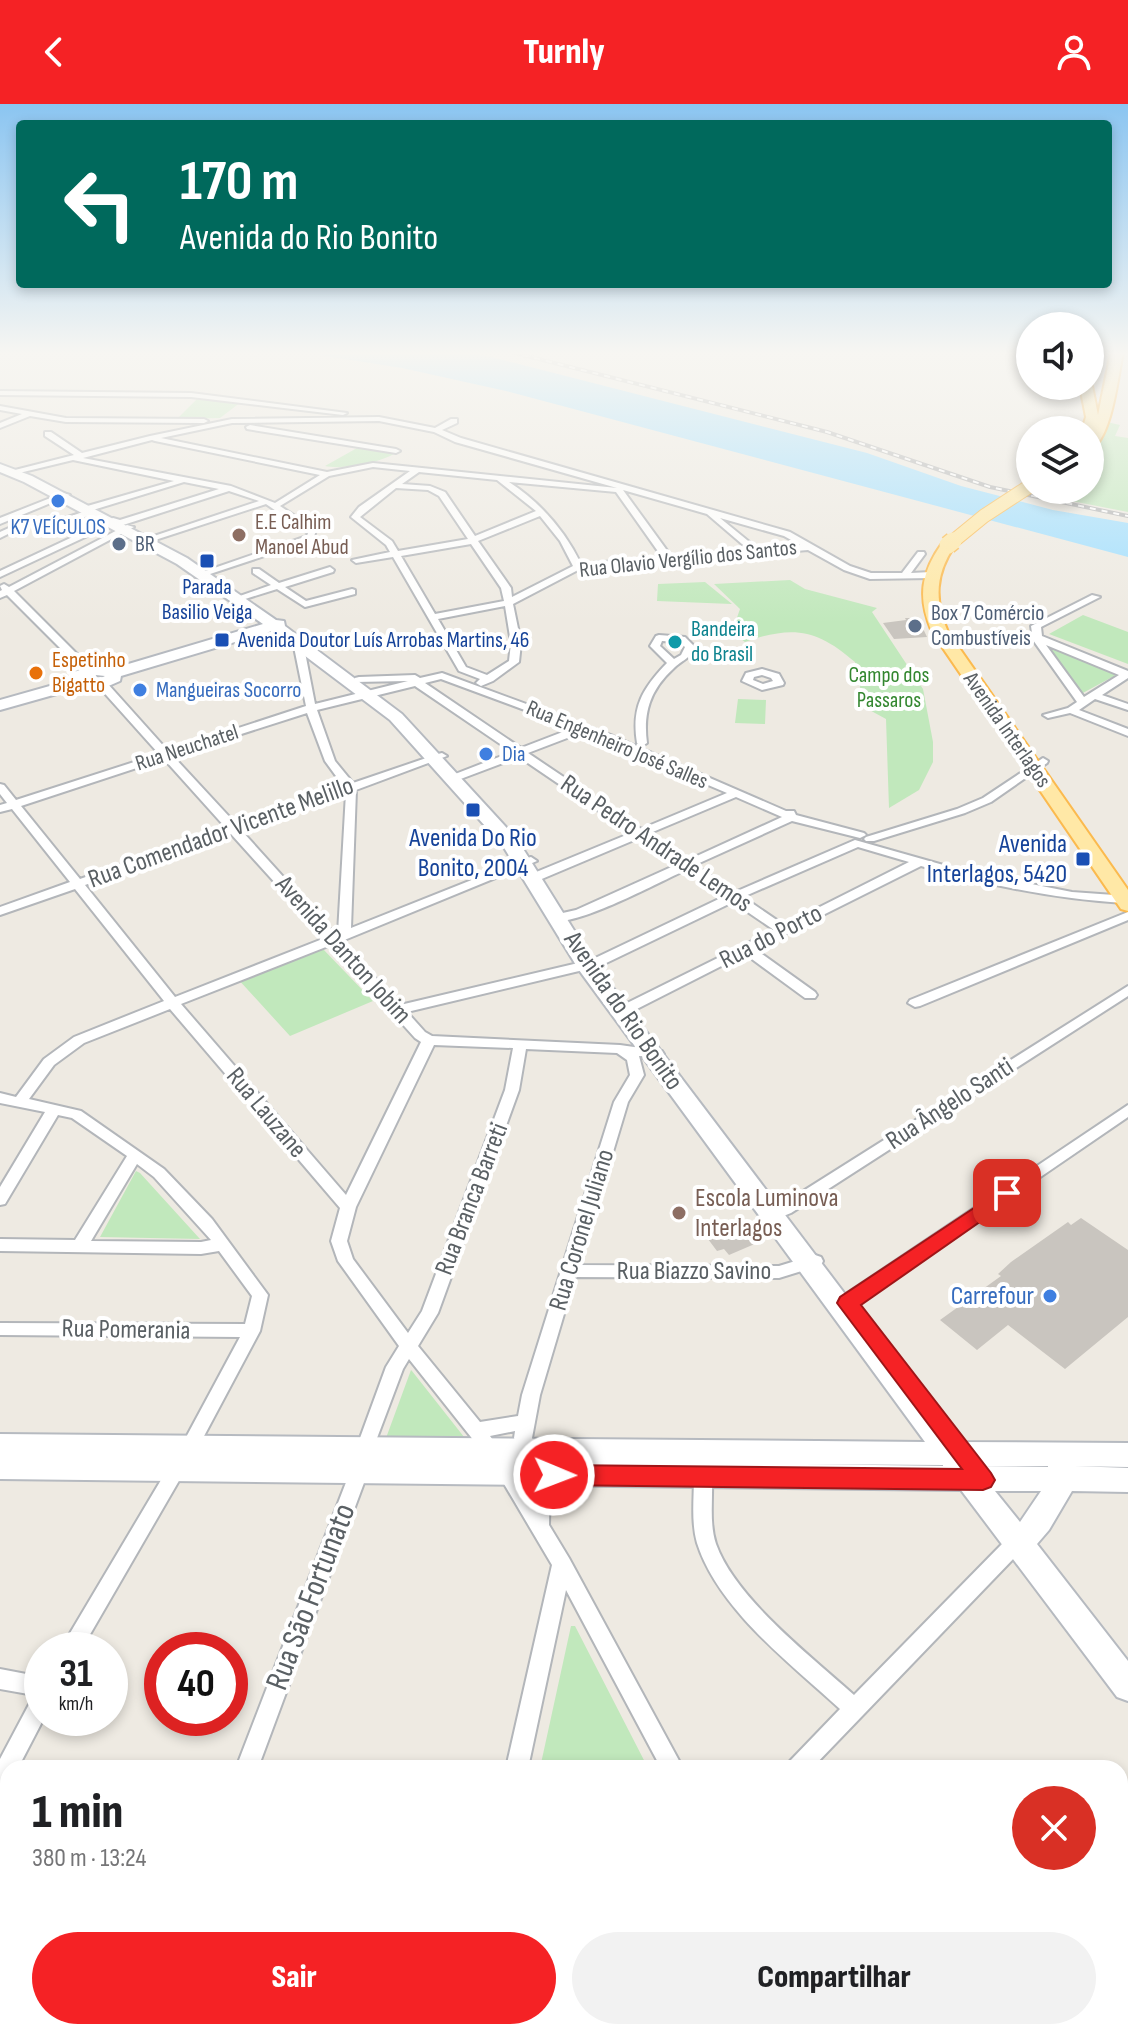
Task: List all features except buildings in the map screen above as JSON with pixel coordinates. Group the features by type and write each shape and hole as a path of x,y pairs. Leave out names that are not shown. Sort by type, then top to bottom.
{"main road":[{"name":"Avenida do Rio Bonito","path":"0,467 18,472 149,539 242,597 298,642 367,689 458,777 532,869 591,964 1128,1686"},
{"name":"Avenida do Rio Bonito","path":"0,467 64,496"},
{"path":"931,575 984,516 1016,495"},
{"path":"955,547 1018,504"},
{"name":"Avenida Interlagos","path":"955,547 943,575 943,614 958,642 1127,901"},
{"name":"Avenida do Rio Bonito","path":"204,574 332,665"},
{"name":"Avenida Interlagos","path":"931,575 928,593 930,611 940,632 1038,764"},
{"path":"0,705 84,677 86,686 276,624"},
{"path":"362,1461 485,1440 535,1462 703,1476 967,1467"},
{"path":"0,1446 182,1459"},
{"path":"0,1467 182,1459 362,1461 508,1475 535,1462 1060,1466 1128,1455"},
{"path":"1060,1466 1128,1480"},
{"path":"1018,1542 1039,1521 1060,1466"},
{"name":"Avenida do Rio Bonito","path":"967,1467 1018,1542 1128,1668"}],"street":[{"path":"58,442 76,457 231,488 271,503 313,532 313,536 204,574"},
{"path":"18,472 133,442"},
{"path":"171,442 327,474"},
{"path":"342,442 396,451"},
{"path":"467,442 787,534 862,573 881,577 931,575"},
{"path":"149,539 271,503 327,474 373,465 619,490 637,489"},
{"path":"418,469 355,517 382,534 462,669 489,679"},
{"path":"496,477 529,497 572,553 578,567"},
{"path":"38,530 90,509 186,479"},
{"path":"395,486 436,490 449,501 506,588 516,643 514,662 473,687"},
{"path":"0,574 120,524 231,488"},
{"path":"619,490 668,559"},
{"path":"0,521 64,496"},
{"path":"707,511 757,552"},
{"path":"356,560 475,540 541,512"},
{"path":"84,677 3,590 120,524"},
{"path":"0,535 14,529"},
{"name":"Rua Olavio Vergílio dos Santos","path":"432,617 508,603 578,567 809,547"},
{"path":"905,575 921,554"},
{"path":"6,561 16,566"},
{"path":"242,597 330,570"},
{"path":"256,571 305,604 352,592"},
{"path":"1095,597 1039,623 1036,626 1037,637 1087,698 1128,707"},
{"path":"1037,637 1127,675"},
{"path":"298,642 311,708 330,761 350,787 353,813 337,936"},
{"path":"642,743 639,723 651,685 673,663"},
{"path":"304,669 332,665"},
{"path":"447,677 462,669"},
{"path":"1048,715 1071,710 1127,675"},
{"name":"Rua Engenheiro José Salles","path":"417,679 447,677 617,738 668,765 805,822 959,873 1072,896 1127,901"},
{"name":"Avenida Danton Jobim","path":"108,679 166,755 337,936 420,1035 429,1040 620,1049 663,1062"},
{"path":"367,689 417,679"},
{"path":"367,689 417,679"},
{"name":"Rua Pedro Andrade Lemos","path":"417,679 783,930"},
{"path":"1116,682 1128,688"},
{"name":"Rua Neuchatel","path":"7,807 367,689"},
{"path":"1071,710 1128,733"},
{"path":"617,738 639,723"},
{"path":"458,777 584,728"},
{"path":"617,738 642,743 668,765"},
{"name":"Rua Comendador Vicente Melillo","path":"0,911 438,757"},
{"path":"398,1010 591,964 735,896 862,841 987,800 1038,764"},
{"name":"Rua Lauzane","path":"0,787 7,807 79,883 172,1002 348,1207"},
{"path":"20,1102 49,1062 79,1040 337,936 643,834 734,794"},
{"path":"562,918 688,864 790,814"},
{"name":"Rua do Porto","path":"625,1010 921,861"},
{"path":"915,1003 1127,901"},
{"path":"747,950 810,995"},
{"name":"Rua Ângelo Santi","path":"776,1213 1128,990"},
{"path":"429,1040 348,1207 339,1241 346,1261 409,1347 485,1440 540,1524 668,1760"},
{"name":"Rua Branca Barreti","path":"362,1461 395,1367 430,1313 512,1090 520,1045"},
{"path":"620,1049 633,1058 637,1075 663,1062"},
{"name":"Rua Coronel Juliano","path":"540,1524 535,1462 523,1438 531,1395 621,1102 637,1075"},
{"path":"0,1098 76,1114 159,1173 224,1244 260,1295 252,1331 182,1459 81,1632"},
{"path":"0,1200 54,1109"},
{"path":"844,1304 1128,1110"},
{"path":"79,1247 135,1155"},
{"path":"0,1245 201,1248 224,1244"},
{"name":"Rua Biazzo Savino","path":"569,1271 779,1272 812,1262"},
{"name":"Rua Pomerania","path":"0,1329 252,1331"},
{"path":"485,1440 505,1427 528,1420"},
{"name":"Rua São Fortunato","path":"250,1760 362,1461"},
{"path":"703,1476 706,1541 713,1561 735,1591 783,1642 855,1709"},
{"path":"805,1760 1018,1542"},
{"path":"519,1760 562,1564"},
{"path":"0,1679 24,1684"},
{"path":"11,1760 24,1735"}],"green space":[{"path":"1104,442 1128,442 1128,512 1087,504 1104,504"},
{"path":"357,448 395,453 361,465 325,466"},
{"name":"Campo dos Passaros","path":"790,580 805,589 877,608 872,612 923,689 933,742 933,762 919,790 889,808 886,719 864,707 855,662 829,643 804,633 777,633 745,642 732,632 740,609 714,584"},
{"path":"705,582 732,604 657,601 658,584"},
{"path":"1083,615 1128,632 1128,664 1049,634"},
{"path":"1046,644 1113,672 1116,675 1081,694"},
{"path":"738,699 766,700 765,724 735,723"},
{"path":"322,948 373,1001 290,1036 237,978"},
{"path":"136,1171 140,1173 200,1239 100,1237"},
{"path":"412,1371 468,1442 386,1438"},
{"path":"571,1626 575,1626 644,1760 542,1760"}],"water":[{"path":"698,442 825,442 1016,500 1016,504 1128,523 1128,557"}],"railway":[{"path":"858,442 990,487 1128,516"}],"place":[{"name":"K7 VEÍCULOS","path":"58,501"},
{"name":"E.E Calhim Manoel Abud","path":"239,535"},
{"name":"BR","path":"119,544"},
{"name":"Parada Basilio Veiga","path":"207,561"},
{"name":"Box 7 Comércio Combustíveis","path":"915,626"},
{"name":"Avenida Doutor Luís Arrobas Martins, 46","path":"222,640"},
{"name":"Bandeira do Brasil","path":"675,642"},
{"name":"Espetinho Bigatto","path":"36,673"},
{"name":"Mangueiras Socorro","path":"140,690"},
{"name":"Dia","path":"486,754"},
{"name":"Avenida Do Rio Bonito, 2004","path":"473,810"},
{"name":"Avenida Interlagos, 5420","path":"1083,859"},
{"name":"Escola Luminova Interlagos","path":"679,1213"},
{"name":"Carrefour","path":"1050,1296"}],"route":[{"path":"554,1475 983,1480 848,1303 1007,1193"}]}
